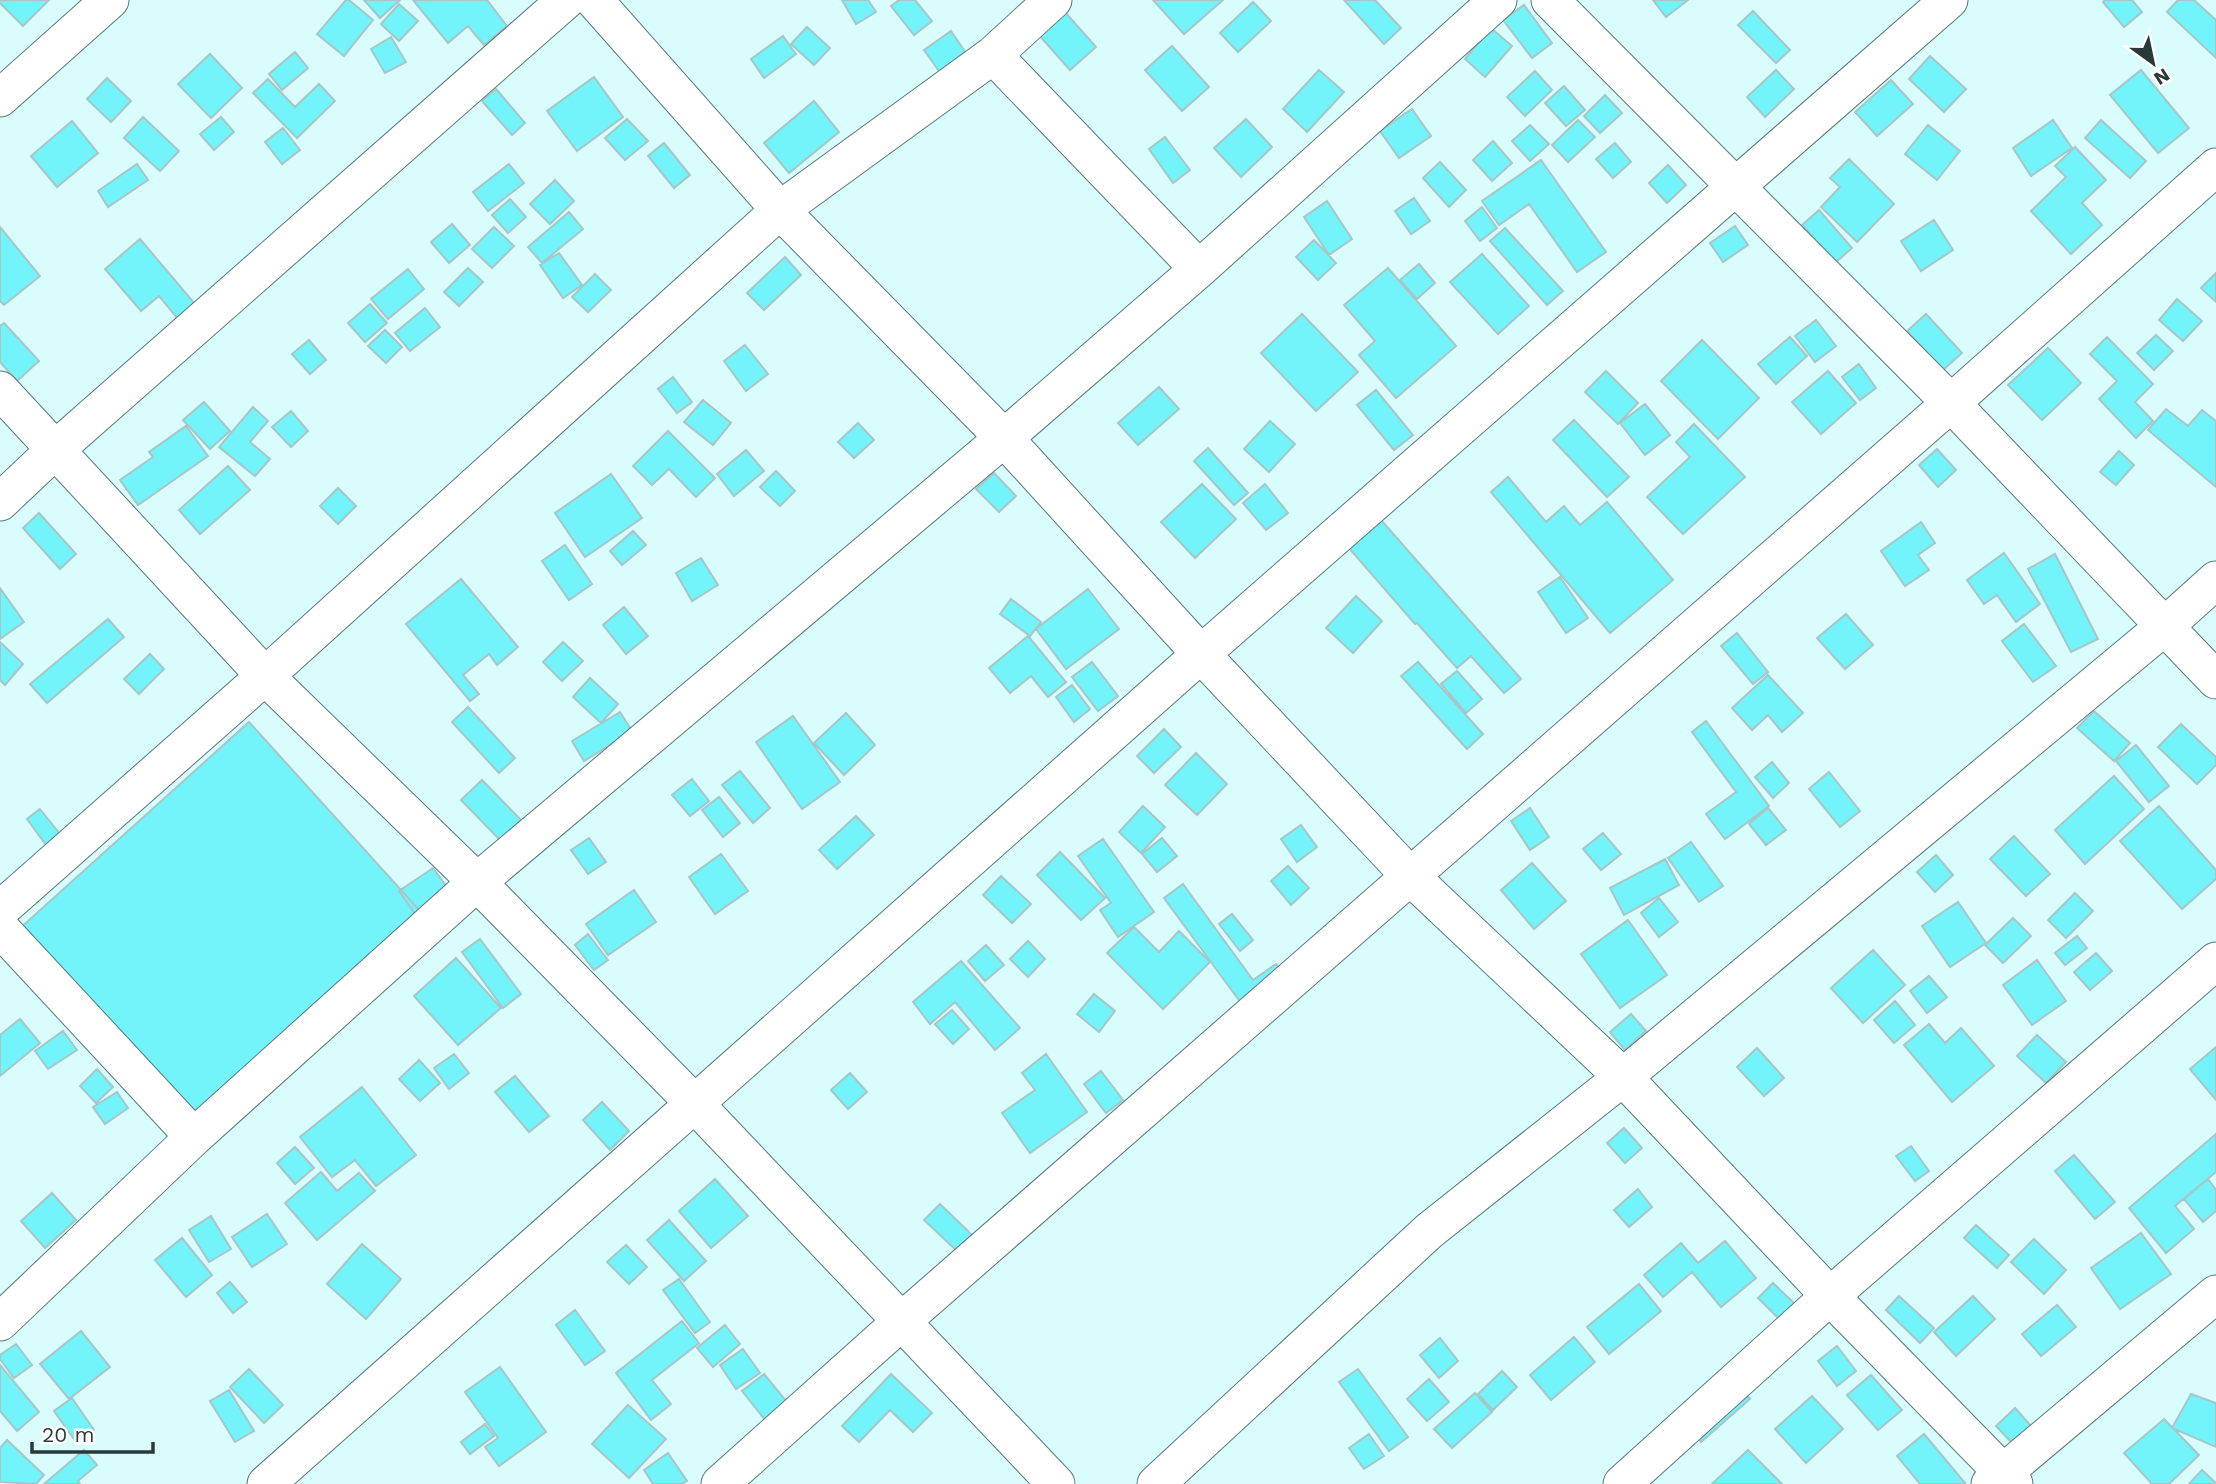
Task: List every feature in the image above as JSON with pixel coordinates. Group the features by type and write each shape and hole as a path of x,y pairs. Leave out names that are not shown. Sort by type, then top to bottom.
{"street":[{"path":"0,98 110,0"},
{"path":"0,502 55,450 566,0"},
{"path":"594,0 779,210 1004,438 1201,654 1411,877 1623,1077 2002,1480 2216,1294"},
{"path":"0,910 265,676 779,210 993,55 1053,0"},
{"path":"0,1322 194,1137 477,882 1004,438 1199,269 1498,0"},
{"path":"1550,0 1951,403 2216,680"},
{"path":"266,1484 1201,654 1949,0"},
{"path":"993,55 1199,269"},
{"path":"720,1484 2216,167"},
{"path":"0,390 265,676 477,882 694,1103 1056,1484"},
{"path":"1156,1484 1429,1231 1623,1077 2165,626 2216,580"},
{"path":"0,928 194,1137"},
{"path":"1622,1484 1830,1296 2216,961"}],"building":[{"path":"0,0 49,0 23,26"},
{"path":"346,0 373,20 344,56 317,34"},
{"path":"364,0 400,0 380,18"},
{"path":"413,0 487,0 507,26 484,45 468,26 448,43"},
{"path":"842,0 868,0 876,12 856,24"},
{"path":"899,0 915,0 932,21 914,35 891,6"},
{"path":"1153,0 1223,0 1184,34"},
{"path":"1344,0 1375,0 1401,28 1384,44"},
{"path":"1653,0 1688,0 1666,17"},
{"path":"2132,0 2142,12 2124,27 2103,2"},
{"path":"2178,0 2194,0 2216,20 2216,58 2167,12"},
{"path":"1253,2 1271,21 1238,52 1220,33"},
{"path":"399,4 418,21 399,41 381,24"},
{"path":"1524,5 1552,43 1532,58 1503,20"},
{"path":"1064,11 1096,47 1070,70 1038,34"},
{"path":"1753,11 1790,50 1776,63 1738,25"},
{"path":"807,27 830,48 814,65 791,44"},
{"path":"1491,28 1512,46 1485,77 1465,59"},
{"path":"951,31 968,56 941,74 924,50"},
{"path":"783,36 796,54 764,78 751,59"},
{"path":"391,37 406,62 385,73 371,49"},
{"path":"1172,46 1209,87 1182,111 1145,70"},
{"path":"295,52 308,68 282,90 269,74"},
{"path":"210,54 242,88 211,118 178,84"},
{"path":"1930,56 1966,89 1944,112 1909,79"},
{"path":"1319,70 1344,92 1307,132 1283,109"},
{"path":"1776,70 1794,89 1765,117 1747,97"},
{"path":"2141,70 2189,128 2158,153 2110,95"},
{"path":"1535,71 1552,90 1525,116 1507,97"},
{"path":"594,77 623,117 577,151 547,111"},
{"path":"107,78 131,101 111,122 87,99"},
{"path":"268,79 295,107 319,84 335,101 297,138 253,93"},
{"path":"1891,80 1913,104 1877,136 1855,112"},
{"path":"1564,86 1585,110 1566,126 1545,103"},
{"path":"496,89 525,123 512,135 482,101"},
{"path":"1605,95 1622,113 1600,133 1584,116"},
{"path":"814,101 839,132 789,173 764,143"},
{"path":"1412,109 1431,136 1399,158 1380,131"},
{"path":"143,117 179,151 160,171 124,138"},
{"path":"221,117 234,132 214,150 200,134"},
{"path":"627,119 648,141 625,160 605,138"},
{"path":"1246,119 1272,147 1241,177 1214,148"},
{"path":"1578,120 1595,137 1568,162 1552,145"},
{"path":"2053,120 2072,148 2031,176 2013,148"},
{"path":"2101,120 2146,161 2130,178 2085,138"},
{"path":"72,121 98,153 57,187 31,156"},
{"path":"1530,125 1549,144 1530,161 1512,141"},
{"path":"1928,125 1960,151 1937,180 1905,154"},
{"path":"283,128 300,150 282,164 265,142"},
{"path":"1165,137 1190,170 1173,183 1149,149"},
{"path":"1493,141 1512,163 1492,181 1473,160"},
{"path":"664,143 690,175 674,188 648,156"},
{"path":"1615,143 1631,162 1613,178 1596,159"},
{"path":"2075,147 2106,180 2082,203 2102,225 2071,254 2031,211 2066,177 2055,166"},
{"path":"1849,159 1894,204 1857,242 1821,207 1840,187 1830,178"},
{"path":"1541,160 1606,252 1577,272 1529,204 1499,225 1482,201"},
{"path":"1440,162 1466,190 1449,207 1423,178"},
{"path":"137,164 148,180 108,207 98,191"},
{"path":"509,164 524,183 488,211 473,192"},
{"path":"1668,165 1686,185 1667,203 1649,183"},
{"path":"555,180 574,201 550,224 530,204"},
{"path":"1414,198 1430,221 1411,234 1395,211"},
{"path":"510,199 526,217 508,233 492,215"},
{"path":"1327,201 1352,239 1329,255 1304,217"},
{"path":"1482,207 1497,228 1480,241 1465,221"},
{"path":"1819,210 1852,248 1835,263 1802,225"},
{"path":"569,212 583,229 542,263 528,247"},
{"path":"1934,220 1953,250 1921,271 1901,241"},
{"path":"452,224 470,245 449,263 431,242"},
{"path":"1735,226 1748,245 1723,262 1710,243"},
{"path":"0,227 40,276 4,305 0,301"},
{"path":"494,227 514,246 492,268 472,249"},
{"path":"1505,228 1563,291 1547,305 1490,241"},
{"path":"140,239 200,310 183,325 159,296 141,311 105,269"},
{"path":"1314,240 1336,263 1318,280 1296,257"},
{"path":"559,253 582,285 563,298 540,265"},
{"path":"1482,254 1529,306 1498,334 1450,282"},
{"path":"785,257 801,275 764,310 747,293"},
{"path":"1419,264 1435,283 1417,299 1400,280"},
{"path":"468,268 483,282 459,306 444,292"},
{"path":"1388,268 1456,346 1396,398 1359,355 1375,341 1344,305"},
{"path":"408,269 424,289 388,319 371,299"},
{"path":"2216,273 2216,302 2201,288"},
{"path":"595,274 611,290 588,312 572,297"},
{"path":"2177,299 2202,321 2183,341 2159,320"},
{"path":"370,304 387,323 365,342 348,323"},
{"path":"425,308 440,327 410,351 395,333"},
{"path":"1302,314 1358,372 1316,411 1261,353"},
{"path":"1926,314 1962,353 1943,370 1907,331"},
{"path":"1816,320 1836,346 1815,362 1795,336"},
{"path":"4,323 39,361 17,381 0,362 0,326"},
{"path":"385,330 402,347 386,363 368,346"},
{"path":"2156,335 2173,351 2154,370 2137,353"},
{"path":"1790,337 1807,356 1776,384 1758,364"},
{"path":"2107,337 2153,384 2135,402 2153,421 2136,438 2099,399 2117,381 2090,354"},
{"path":"309,340 326,360 310,374 292,354"},
{"path":"1702,340 1759,398 1718,439 1661,381"},
{"path":"745,345 768,374 746,391 724,361"},
{"path":"2048,348 2081,383 2042,420 2008,385"},
{"path":"1859,364 1876,388 1860,400 1842,377"},
{"path":"1606,371 1638,403 1618,424 1585,392"},
{"path":"1828,371 1856,403 1821,434 1792,402"},
{"path":"673,377 692,402 677,413 658,389"},
{"path":"1159,387 1179,409 1138,445 1118,423"},
{"path":"1376,390 1413,435 1394,450 1357,405"},
{"path":"703,400 731,423 713,445 684,422"},
{"path":"204,402 230,431 210,449 183,420"},
{"path":"1645,404 1670,435 1645,455 1620,423"},
{"path":"253,407 268,421 250,442 270,459 255,476 219,447"},
{"path":"2166,409 2188,426 2202,410 2216,421 2216,487 2148,430"},
{"path":"291,411 308,431 291,447 272,427"},
{"path":"1574,420 1629,477 1607,497 1553,440"},
{"path":"1270,421 1295,444 1269,472 1244,449"},
{"path":"858,423 874,440 854,458 838,442"},
{"path":"1694,424 1745,477 1683,534 1647,497 1690,457 1676,442"},
{"path":"186,426 208,456 138,505 120,480 153,457 149,452"},
{"path":"668,431 715,478 696,497 669,469 652,485 633,466"},
{"path":"1208,448 1248,493 1234,505 1194,461"},
{"path":"1937,449 1956,470 1938,487 1919,465"},
{"path":"746,450 764,471 734,496 717,474"},
{"path":"2119,451 2134,465 2116,485 2100,472"},
{"path":"228,466 250,490 200,534 179,510"},
{"path":"776,471 795,491 780,506 760,487"},
{"path":"994,473 1016,496 999,512 976,489"},
{"path":"611,474 642,518 585,557 555,513"},
{"path":"1508,477 1546,522 1564,506 1580,525 1607,502 1673,580 1610,633 1491,492"},
{"path":"1202,484 1236,519 1195,558 1161,522"},
{"path":"1265,484 1288,513 1266,530 1243,503"},
{"path":"338,488 356,506 338,524 320,506"},
{"path":"39,513 76,554 60,569 23,528"},
{"path":"1381,520 1521,679 1504,693 1471,656 1457,668 1349,548"},
{"path":"1921,522 1935,543 1918,555 1929,570 1905,586 1881,551"},
{"path":"633,531 646,545 622,565 610,551"},
{"path":"565,545 592,584 569,600 542,561"},
{"path":"2004,553 2040,604 2016,622 1997,595 1984,604 1967,580"},
{"path":"2055,554 2098,639 2071,652 2028,569"},
{"path":"701,558 718,585 692,601 676,573"},
{"path":"1560,577 1588,618 1566,633 1538,592"},
{"path":"461,579 518,647 497,665 489,654 463,675 479,694 470,701 406,624"},
{"path":"0,588 24,622 0,639"},
{"path":"1088,589 1119,629 1066,669 1036,629"},
{"path":"1356,596 1382,621 1353,653 1326,628"},
{"path":"1011,599 1041,622 1030,636 1000,614"},
{"path":"624,607 648,636 626,654 603,625"},
{"path":"1846,614 1873,645 1845,669 1817,638"},
{"path":"108,619 124,637 47,703 30,684"},
{"path":"2024,624 2056,666 2033,682 2002,641"},
{"path":"1737,633 1768,672 1753,684 1721,646"},
{"path":"1028,636 1066,682 1048,697 1031,676 1010,693 989,668"},
{"path":"0,642 23,664 5,685 0,680"},
{"path":"563,642 583,661 562,681 543,662"},
{"path":"150,654 164,669 139,694 124,679"},
{"path":"1092,662 1118,696 1098,711 1072,677"},
{"path":"1418,662 1483,734 1467,749 1401,676"},
{"path":"1457,671 1482,699 1466,713 1441,684"},
{"path":"1768,675 1803,713 1782,732 1768,715 1752,730 1732,708"},
{"path":"590,678 618,704 601,723 573,697"},
{"path":"1072,685 1090,709 1074,722 1056,697"},
{"path":"468,707 515,758 499,773 452,722"},
{"path":"2094,711 2130,743 2114,761 2077,728"},
{"path":"620,712 632,731 584,761 572,741"},
{"path":"846,713 875,745 844,775 814,743"},
{"path":"793,716 840,782 802,809 756,742"},
{"path":"1706,721 1769,806 1725,839 1706,814 1736,792 1692,732"},
{"path":"249,722 420,911 188,1119 18,930"},
{"path":"2181,724 2216,757 2216,765 2197,784 2158,747"},
{"path":"1164,729 1181,747 1154,773 1137,756"},
{"path":"2136,745 2169,786 2149,802 2116,761"},
{"path":"1196,753 1227,784 1197,815 1165,785"},
{"path":"1772,762 1789,783 1773,798 1755,777"},
{"path":"740,771 770,808 753,823 722,785"},
{"path":"1829,772 1860,811 1840,827 1809,789"},
{"path":"2114,776 2144,809 2085,864 2055,830"},
{"path":"692,779 709,801 690,816 672,795"},
{"path":"482,780 521,820 500,840 461,800"},
{"path":"719,797 740,823 723,837 702,810"},
{"path":"1143,806 1165,827 1141,853 1119,832"},
{"path":"2159,806 2216,870 2216,879 2182,909 2120,841"},
{"path":"1530,808 1549,837 1530,850 1511,821"},
{"path":"1768,808 1786,830 1766,845 1749,824"},
{"path":"40,809 60,834 46,845 27,819"},
{"path":"856,816 874,835 837,869 819,850"},
{"path":"1301,825 1317,847 1297,862 1281,839"},
{"path":"1603,833 1621,854 1601,870 1583,849"},
{"path":"2014,836 2050,874 2026,896 1990,859"},
{"path":"589,838 606,862 588,874 571,850"},
{"path":"1162,838 1177,856 1157,872 1142,854"},
{"path":"1103,839 1154,912 1118,937 1100,910 1111,903 1078,856"},
{"path":"1691,842 1723,886 1699,902 1668,858"},
{"path":"1060,852 1105,898 1081,920 1037,875"},
{"path":"721,854 748,891 715,914 689,877"},
{"path":"1936,855 1953,875 1935,892 1917,872"},
{"path":"1665,859 1679,885 1624,915 1610,888"},
{"path":"1532,863 1566,901 1534,929 1501,890"},
{"path":"1288,866 1309,888 1291,905 1271,881"},
{"path":"433,868 450,891 416,915 399,891"},
{"path":"1001,876 1031,904 1012,923 983,895"},
{"path":"1183,884 1253,980 1276,964 1288,980 1247,1011 1164,898"},
{"path":"634,890 656,922 608,955 586,924"},
{"path":"2075,893 2093,911 2066,938 2048,920"},
{"path":"1659,898 1678,922 1659,937 1641,913"},
{"path":"1958,902 1986,943 1950,967 1922,926"},
{"path":"1232,914 1253,940 1240,951 1219,924"},
{"path":"2013,918 2031,936 2003,963 1985,945"},
{"path":"1628,920 1667,975 1620,1008 1581,954"},
{"path":"1134,927 1159,952 1179,931 1210,962 1163,1009 1107,953"},
{"path":"588,934 608,960 594,970 575,945"},
{"path":"2077,936 2087,948 2065,965 2055,953"},
{"path":"480,939 521,994 503,1008 462,952"},
{"path":"1028,941 1045,959 1028,977 1010,959"},
{"path":"986,945 1004,965 985,981 968,961"},
{"path":"1873,950 1905,985 1863,1023 1831,988"},
{"path":"2096,953 2112,971 2090,990 2074,972"},
{"path":"456,958 501,1008 458,1045 414,996"},
{"path":"2037,960 2066,1001 2032,1025 2003,985"},
{"path":"961,961 1020,1028 995,1050 955,1002 930,1024 913,1002"},
{"path":"1929,976 1947,997 1927,1013 1910,991"},
{"path":"1094,994 1115,1011 1099,1032 1077,1014"},
{"path":"1895,1001 1915,1025 1894,1043 1874,1020"},
{"path":"952,1010 969,1029 953,1044 935,1024"},
{"path":"1631,1014 1646,1031 1625,1050 1610,1032"},
{"path":"20,1019 40,1043 0,1076 0,1035"},
{"path":"1929,1024 1945,1043 1961,1028 1994,1066 1952,1102 1904,1045"},
{"path":"63,1031 77,1050 48,1069 35,1051"},
{"path":"2037,1035 2066,1062 2046,1083 2017,1056"},
{"path":"2216,1047 2216,1100 2190,1069"},
{"path":"1757,1048 1784,1078 1764,1096 1737,1067"},
{"path":"454,1054 469,1073 449,1089 434,1068"},
{"path":"1046,1054 1087,1112 1030,1153 1002,1113 1035,1090 1022,1073"},
{"path":"419,1060 440,1083 420,1101 399,1079"},
{"path":"97,1069 113,1087 96,1103 80,1086"},
{"path":"1101,1071 1123,1100 1106,1113 1084,1084"},
{"path":"850,1073 867,1092 848,1109 831,1090"},
{"path":"515,1076 549,1116 529,1132 495,1092"},
{"path":"362,1087 416,1155 376,1186 355,1160 332,1177 300,1137"},
{"path":"117,1092 128,1108 105,1124 93,1107"},
{"path":"602,1102 629,1131 610,1150 583,1120"},
{"path":"1624,1128 1642,1148 1625,1163 1607,1143"},
{"path":"2216,1134 2216,1172 2175,1206 2194,1229 2166,1253 2129,1208"},
{"path":"1911,1146 1929,1171 1915,1181 1896,1156"},
{"path":"295,1147 314,1168 295,1184 277,1163"},
{"path":"2074,1155 2115,1202 2095,1219 2055,1171"},
{"path":"321,1172 337,1191 359,1173 375,1191 317,1240 285,1203"},
{"path":"715,1179 748,1216 711,1248 679,1211"},
{"path":"2208,1179 2216,1190 2216,1211 2203,1222 2184,1199"},
{"path":"1638,1189 1652,1207 1629,1227 1614,1210"},
{"path":"52,1193 76,1220 45,1248 21,1221"},
{"path":"940,1204 972,1235 957,1251 924,1220"},
{"path":"267,1214 287,1244 252,1267 232,1237"},
{"path":"211,1216 231,1249 209,1262 189,1230"},
{"path":"669,1220 706,1261 684,1281 647,1240"},
{"path":"1976,1225 2009,1255 1997,1268 1964,1238"},
{"path":"2141,1233 2171,1274 2120,1309 2091,1268"},
{"path":"182,1238 212,1275 186,1297 155,1260"},
{"path":"2034,1239 2066,1270 2044,1294 2011,1262"},
{"path":"1725,1241 1756,1278 1721,1307 1692,1272 1663,1297 1644,1275 1681,1243 1698,1263"},
{"path":"362,1244 401,1279 366,1319 327,1284"},
{"path":"626,1245 647,1267 629,1284 607,1262"},
{"path":"679,1279 710,1322 695,1333 663,1290"},
{"path":"230,1282 247,1302 233,1313 217,1293"},
{"path":"1773,1283 1795,1304 1780,1320 1758,1298"},
{"path":"1639,1284 1661,1311 1609,1354 1587,1327"},
{"path":"1899,1296 1934,1328 1920,1343 1886,1310"},
{"path":"1973,1296 1995,1319 1956,1356 1934,1332"},
{"path":"2057,1305 2076,1327 2041,1356 2022,1334"},
{"path":"575,1310 605,1351 585,1365 556,1325"},
{"path":"682,1321 699,1343 652,1380 671,1404 651,1420 616,1373"},
{"path":"725,1325 740,1344 713,1367 697,1348"},
{"path":"81,1331 110,1367 69,1399 40,1364"},
{"path":"1574,1337 1595,1362 1551,1400 1530,1375"},
{"path":"1440,1338 1458,1361 1439,1378 1420,1355"},
{"path":"16,1344 32,1365 14,1378 0,1355"},
{"path":"1837,1346 1856,1371 1837,1386 1818,1361"},
{"path":"743,1349 760,1373 736,1389 720,1365"},
{"path":"0,1365 39,1412 17,1431 0,1411"},
{"path":"500,1367 546,1432 499,1466 485,1447 498,1438 465,1392"},
{"path":"249,1369 283,1405 264,1423 230,1387"},
{"path":"1358,1369 1408,1437 1389,1451 1339,1382"},
{"path":"1502,1371 1517,1387 1493,1410 1478,1394"},
{"path":"764,1374 787,1402 765,1420 742,1391"},
{"path":"891,1374 932,1413 913,1432 890,1410 859,1442 842,1426"},
{"path":"1871,1375 1902,1410 1878,1430 1847,1395"},
{"path":"1429,1379 1449,1402 1427,1421 1407,1399"},
{"path":"1737,1384 1750,1399 1701,1442 1688,1427"},
{"path":"229,1390 254,1431 235,1442 210,1401"},
{"path":"1475,1393 1492,1412 1452,1448 1434,1429"},
{"path":"2191,1394 2216,1403 2216,1447 2172,1428"},
{"path":"1812,1396 1843,1429 1806,1463 1775,1429"},
{"path":"72,1398 94,1430 76,1442 54,1411"},
{"path":"628,1405 666,1439 629,1478 592,1444"},
{"path":"2015,1408 2031,1426 2012,1443 1996,1426"},
{"path":"2164,1419 2199,1455 2169,1484 2152,1484 2124,1453"},
{"path":"485,1424 494,1436 470,1454 461,1442"},
{"path":"1369,1434 1384,1456 1364,1469 1349,1448"},
{"path":"1924,1434 1964,1484 1920,1484 1897,1456"},
{"path":"7,1440 44,1475 36,1484 0,1482 0,1448"},
{"path":"84,1450 97,1465 78,1481 80,1484 44,1484"},
{"path":"1748,1450 1782,1484 1712,1484"},
{"path":"668,1453 687,1481 682,1484 653,1484 644,1470"},
{"path":"2202,1470 2216,1483 2216,1484 2189,1484"}]}
